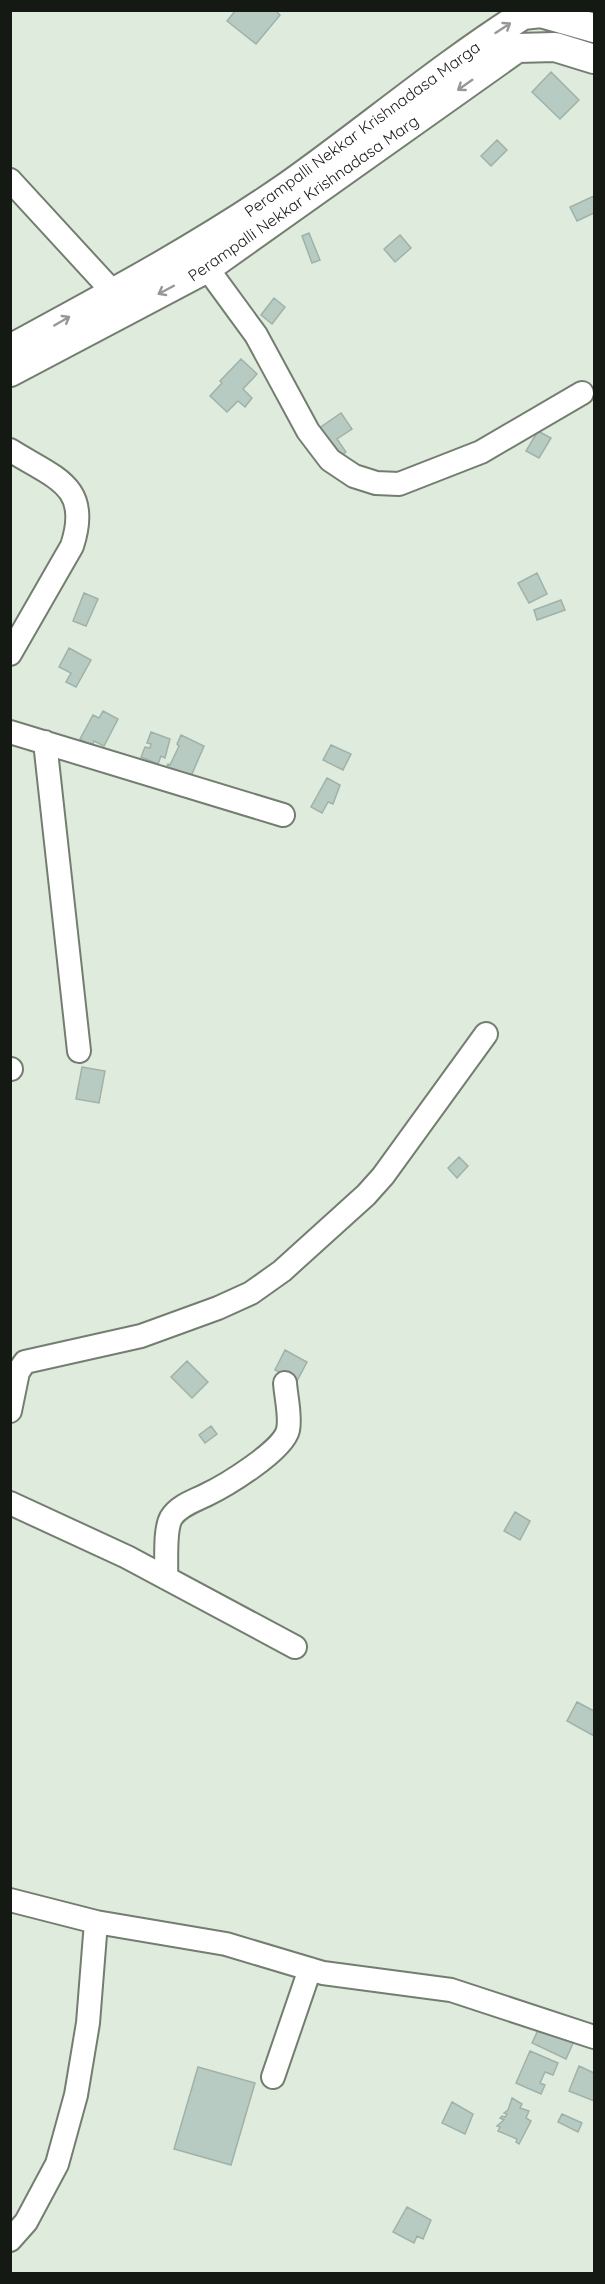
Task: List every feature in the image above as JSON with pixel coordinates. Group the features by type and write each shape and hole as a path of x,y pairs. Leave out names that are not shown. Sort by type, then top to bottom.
{"main road":[{"name":"Perampalli Nekkar Krishnadasa Marga","path":"10,349 202,241 288,186 420,86 523,15 539,12 594,28"},
{"name":"Perampalli Nekkar Krishnadasa Marg","path":"10,372 207,268 517,48 555,47 594,58"}],"street":[{"path":"10,180 113,292"},
{"path":"207,268 256,335 308,431 330,460 354,476 376,483 399,484 481,452 582,393"},
{"path":"10,450 66,485 74,494 78,506 77,531 72,546 10,654"},
{"path":"10,732 283,814"},
{"path":"45,742 79,1051"},
{"path":"10,1411 18,1372 25,1362 141,1336 218,1308 250,1293 282,1271 366,1195 401,1153 486,1034"},
{"path":"166,1578 168,1525 172,1516 182,1507 235,1479 277,1447 285,1437 289,1428 285,1383"},
{"path":"10,1503 126,1557 295,1647"},
{"path":"10,1900 96,1922 226,1944 323,1973 451,1990 594,2037"},
{"path":"10,2240 27,2222 57,2164 76,2095 88,2023 96,1922"},
{"path":"273,2077 310,1969"}],"building":[{"path":"236,10 275,10 280,15 256,44 227,21"},
{"path":"551,72 579,100 560,119 532,92"},
{"path":"497,140 507,150 491,166 481,156"},
{"path":"594,196 594,213 577,221 570,207"},
{"path":"309,233 320,260 312,263 302,236"},
{"path":"400,235 411,248 395,262 384,249"},
{"path":"274,298 285,307 272,324 261,315"},
{"path":"241,359 257,374 243,389 252,398 245,407 238,401 227,412 210,396 222,383 220,381"},
{"path":"341,413 352,429 337,439 346,452 335,460 315,431"},
{"path":"538,431 551,438 539,458 526,451"},
{"path":"537,573 547,594 529,603 518,583"},
{"path":"84,593 98,599 86,626 73,621"},
{"path":"561,600 565,610 537,620 534,610"},
{"path":"69,648 91,660 76,687 66,682 71,673 59,667"},
{"path":"103,711 118,719 104,746 94,741 92,746 80,739 93,715 99,718"},
{"path":"151,732 170,739 165,758 161,756 158,764 141,757 145,747 150,748 151,744 147,743"},
{"path":"181,735 204,746 189,781 165,770 179,746 177,744"},
{"path":"331,745 351,754 343,770 323,760"},
{"path":"327,778 340,785 333,804 328,802 322,813 311,807"},
{"path":"82,1067 105,1071 99,1103 76,1099"},
{"path":"459,1157 468,1166 457,1178 448,1168"},
{"path":"285,1350 307,1362 297,1381 275,1370"},
{"path":"187,1361 208,1382 192,1398 171,1377"},
{"path":"211,1426 217,1434 205,1443 199,1435"},
{"path":"515,1512 530,1521 520,1540 504,1531"},
{"path":"577,1702 594,1711 594,1736 567,1721"},
{"path":"540,2026 574,2041 566,2059 532,2043"},
{"path":"530,2051 558,2063 553,2075 545,2072 540,2083 545,2085 541,2094 516,2083"},
{"path":"579,2066 594,2073 594,2101 569,2091"},
{"path":"198,2067 255,2083 231,2165 174,2149"},
{"path":"512,2098 522,2104 520,2108 529,2111 526,2118 531,2121 519,2144 516,2142 517,2139 498,2131 500,2127 497,2126 504,2120 500,2118 507,2114 504,2113 508,2110"},
{"path":"452,2102 473,2114 465,2134 442,2123"},
{"path":"562,2114 582,2123 578,2132 558,2122"},
{"path":"407,2207 431,2220 423,2239 417,2236 414,2243 393,2232"}]}
